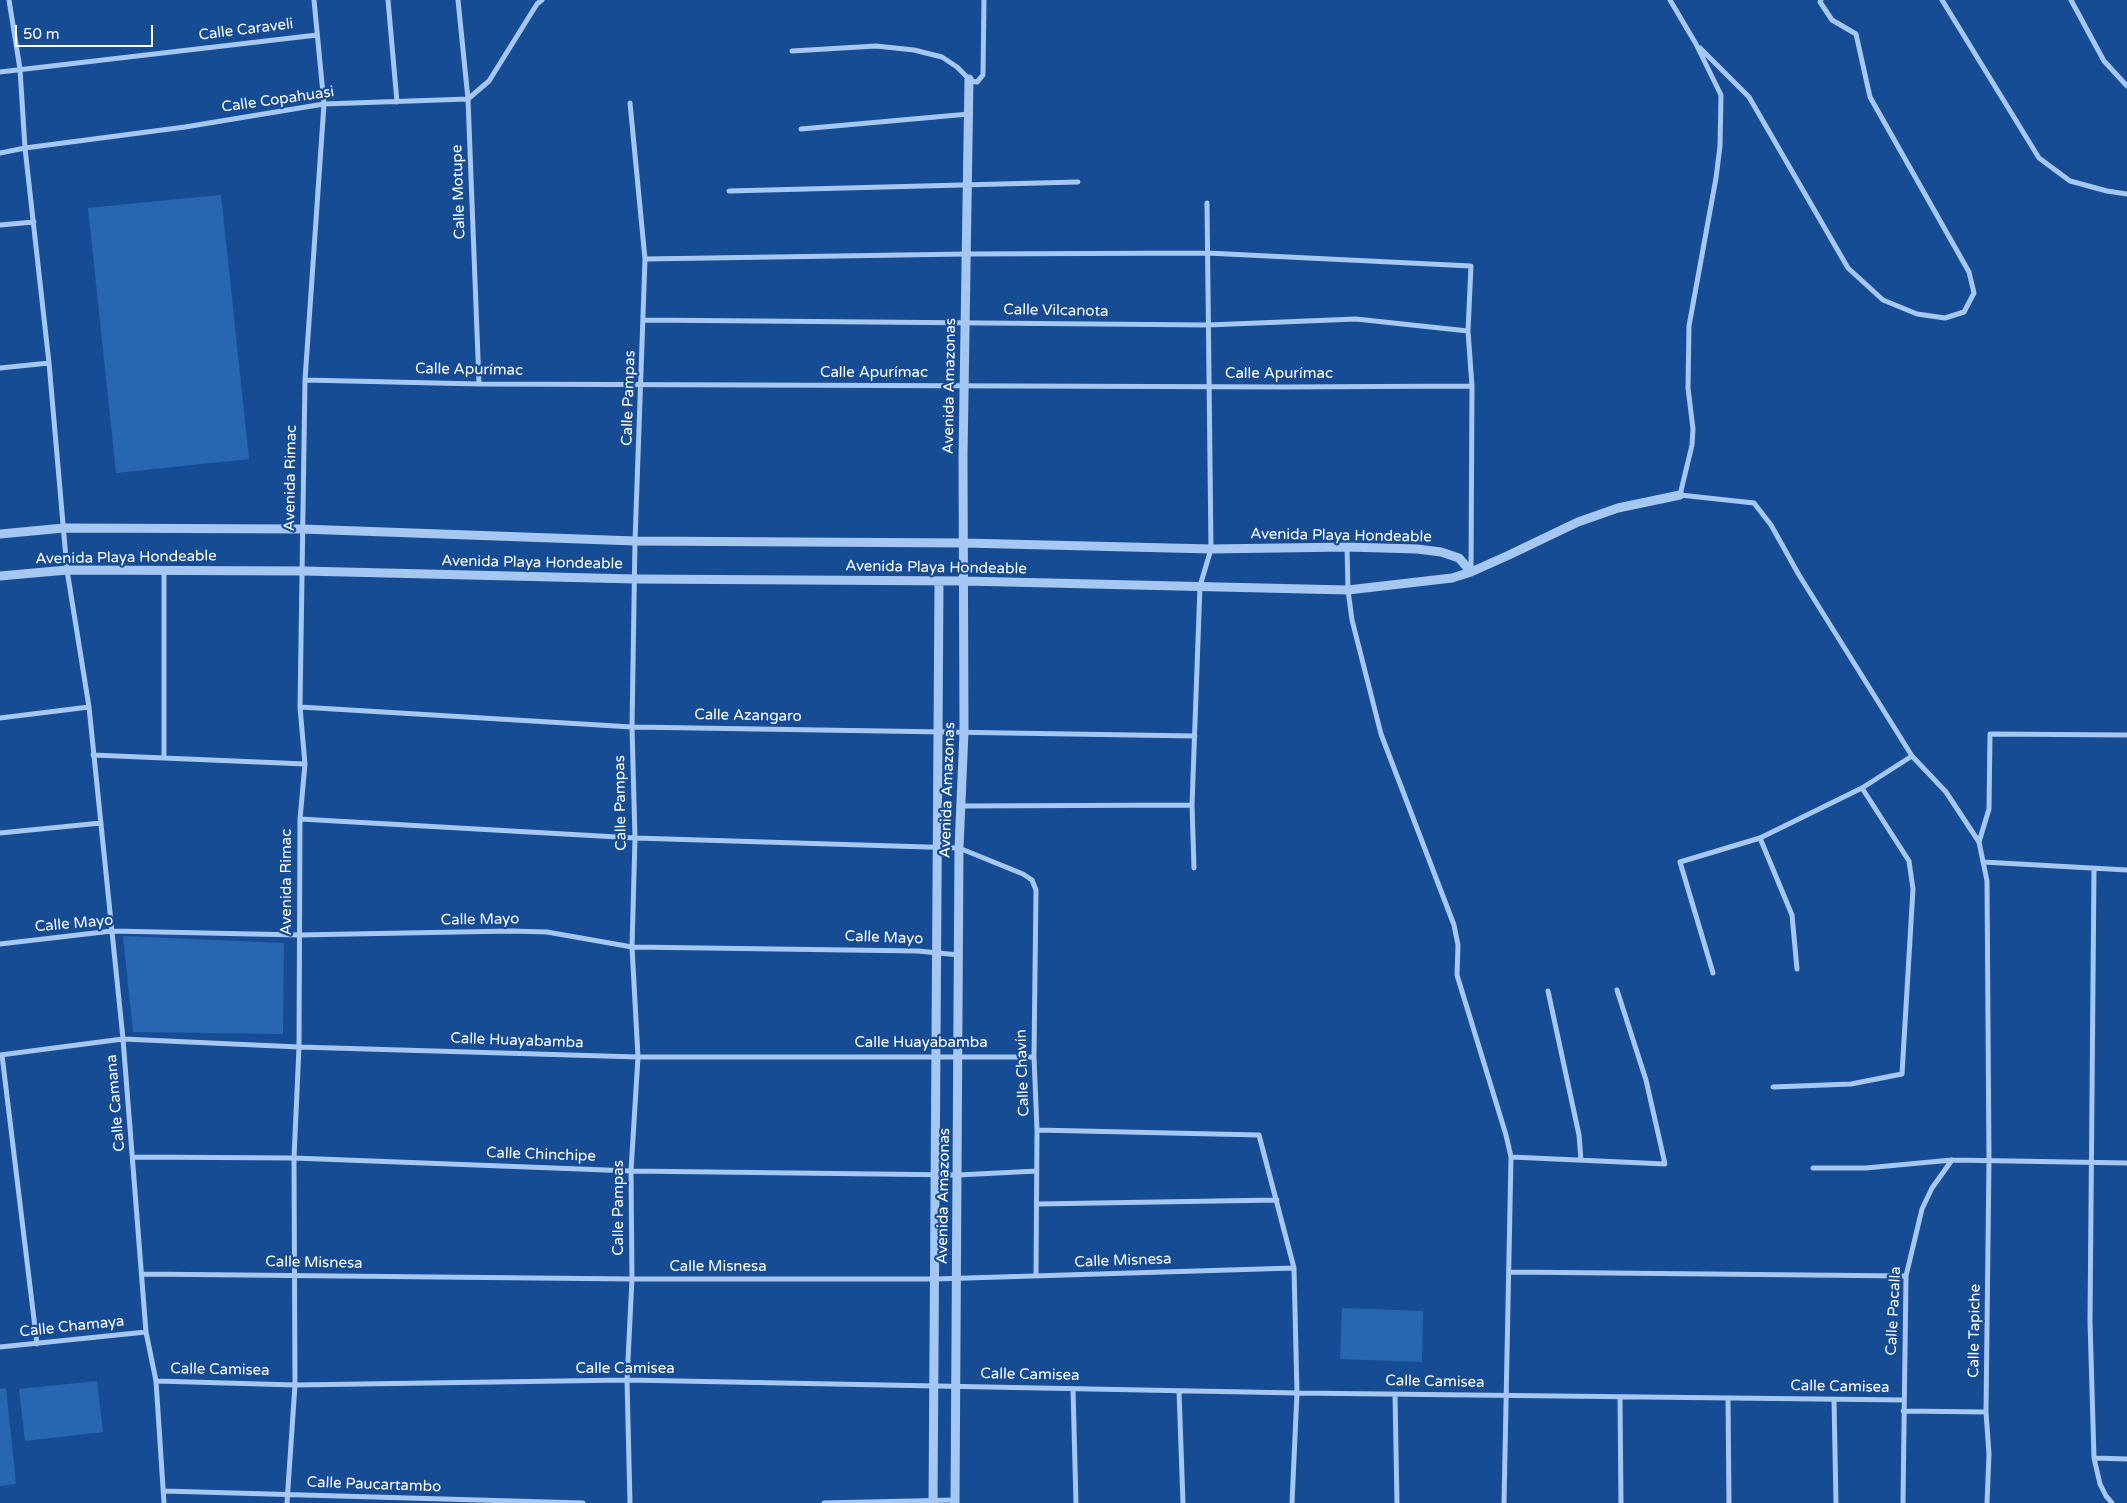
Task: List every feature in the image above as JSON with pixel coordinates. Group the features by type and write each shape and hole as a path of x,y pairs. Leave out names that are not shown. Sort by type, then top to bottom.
{"street":[{"name":"Calle Camana","path":"9,0 20,70 25,148 34,222 67,570 89,707 101,823 123,1040 125,1085 133,1157 146,1332 156,1381 164,1503"},
{"name":"Avenida Rimac","path":"287,1503 294,1385 294,1158 299,1047 300,819 305,764 300,707 305,380 324,104 314,0"},
{"path":"388,0 397,102"},
{"name":"Calle Motupe","path":"458,0 468,98 479,384"},
{"path":"468,98 489,81 536,2 542,0"},
{"path":"792,51 876,46 914,50 942,57 957,67 969,79 977,82 983,75 984,0"},
{"path":"1670,0 1696,44 1721,95 1720,146 1689,326 1688,388 1693,429 1692,445 1680,495"},
{"path":"1696,44 1749,97 1848,268 1883,300 1917,314 1945,318 1964,312 1974,293 1969,272 1870,96 1856,34 1832,20 1820,2 1821,0"},
{"path":"1942,0 2039,158 2070,181 2107,191 2127,194"},
{"path":"2071,0 2104,61 2127,86"},
{"name":"Calle Caraveli","path":"0,72 317,34"},
{"name":"Avenida Amazonas","path":"955,1502 960,956 959,848 964,732 964,386 969,79"},
{"name":"Calle Copahuasi","path":"0,153 185,127 324,104 468,98"},
{"name":"Calle Pampas","path":"630,104 645,259 635,541 632,727 635,838 632,947 638,1056 631,1172 632,1279 626,1380 630,1503"},
{"path":"801,129 969,114"},
{"path":"728,191 1078,182"},
{"path":"1194,868 1192,805 1200,586 1211,549 1207,203"},
{"path":"0,225 34,222"},
{"path":"645,259 966,254 1207,253 1471,266 1468,331 1472,386 1471,572 1578,522 1618,508 1680,495 1754,503 1771,525 1799,575 1912,756 1946,792 1979,842"},
{"name":"Calle Vilcanota","path":"644,320 1208,325 1374,320 1468,331"},
{"path":"0,368 48,363"},
{"name":"Calle Apurímac","path":"305,380 479,384 1208,387 1472,386"},
{"name":"Avenida Playa Hondeable","path":"0,534 64,528 302,528 635,541 964,542 1211,549 1347,547 1417,549 1441,552 1459,558 1471,572 1427,583 1348,590 964,581 634,579 303,572 67,570 0,576"},
{"path":"1347,547 1348,590 1352,620 1381,734 1454,925 1458,944 1458,975 1511,1157 1504,1503"},
{"path":"164,571 164,758"},
{"name":"Avenida Amazonas","path":"933,1502 939,581"},
{"path":"0,718 89,707"},
{"name":"Calle Azangaro","path":"300,707 632,727 1195,736"},
{"path":"1979,842 1989,809 1990,734 2127,735"},
{"path":"93,755 305,764"},
{"path":"1713,973 1680,862 1760,838 1862,788 1912,756"},
{"path":"1773,1087 1851,1084 1902,1074 1913,889 1909,860 1862,788"},
{"path":"961,806 1192,805"},
{"path":"300,819 635,838 959,848"},
{"path":"0,833 101,823"},
{"path":"1760,838 1792,915 1797,968"},
{"name":"Calle Tapiche","path":"1979,842 1987,881 1989,1160 1986,1412 1989,1454 1987,1503"},
{"name":"Calle Chavín","path":"959,848 1023,874 1032,880 1036,890 1034,1057 1037,1130 1036,1276"},
{"path":"1983,862 2127,870"},
{"path":"2094,869 2090,1321 2094,1458 2100,1484 2112,1503"},
{"name":"Calle Mayo","path":"0,944 112,932 300,935 547,932 632,947 918,951 960,956"},
{"path":"1511,1157 1665,1164 1646,1080 1617,990"},
{"path":"1548,991 1579,1135 1581,1160"},
{"name":"Calle Huayabamba","path":"1,1055 123,1040 299,1047 638,1056 959,1055 1034,1057"},
{"path":"1,1055 37,1344"},
{"path":"1037,1130 1260,1135 1294,1268 1297,1394 1292,1503"},
{"name":"Calle Chinchipe","path":"133,1157 294,1158 631,1172 958,1175 1037,1171"},
{"path":"1813,1168 1866,1168 1952,1160 2127,1163"},
{"name":"Calle Pacalla","path":"1903,1503 1906,1276 1922,1209 1932,1188 1952,1160"},
{"path":"1037,1204 1277,1200"},
{"name":"Calle Misnesa","path":"142,1274 632,1279 957,1279 1294,1268"},
{"path":"1510,1272 1906,1276"},
{"name":"Calle Chamaya","path":"0,1347 146,1332"},
{"name":"Calle Camisea","path":"156,1381 294,1385 626,1380 1297,1394 1904,1400"},
{"path":"1073,1389 1076,1503"},
{"path":"1179,1391 1183,1503"},
{"path":"1395,1394 1397,1503"},
{"path":"1620,1397 1621,1503"},
{"path":"1728,1398 1729,1503"},
{"path":"1834,1399 1836,1503"},
{"path":"1904,1411 1986,1412"},
{"path":"2094,1458 2127,1459"},
{"name":"Calle Paucartambo","path":"164,1491 583,1503"},
{"path":"824,1503 955,1502"}],"shaded area":[{"path":"221,195 249,459 116,473 88,208"},
{"path":"123,936 284,943 283,1034 133,1032"},
{"path":"1342,1308 1423,1311 1422,1362 1340,1359"},
{"path":"97,1381 103,1432 25,1441 19,1389"},
{"path":"6,1388 16,1484 0,1486 0,1389"}]}
